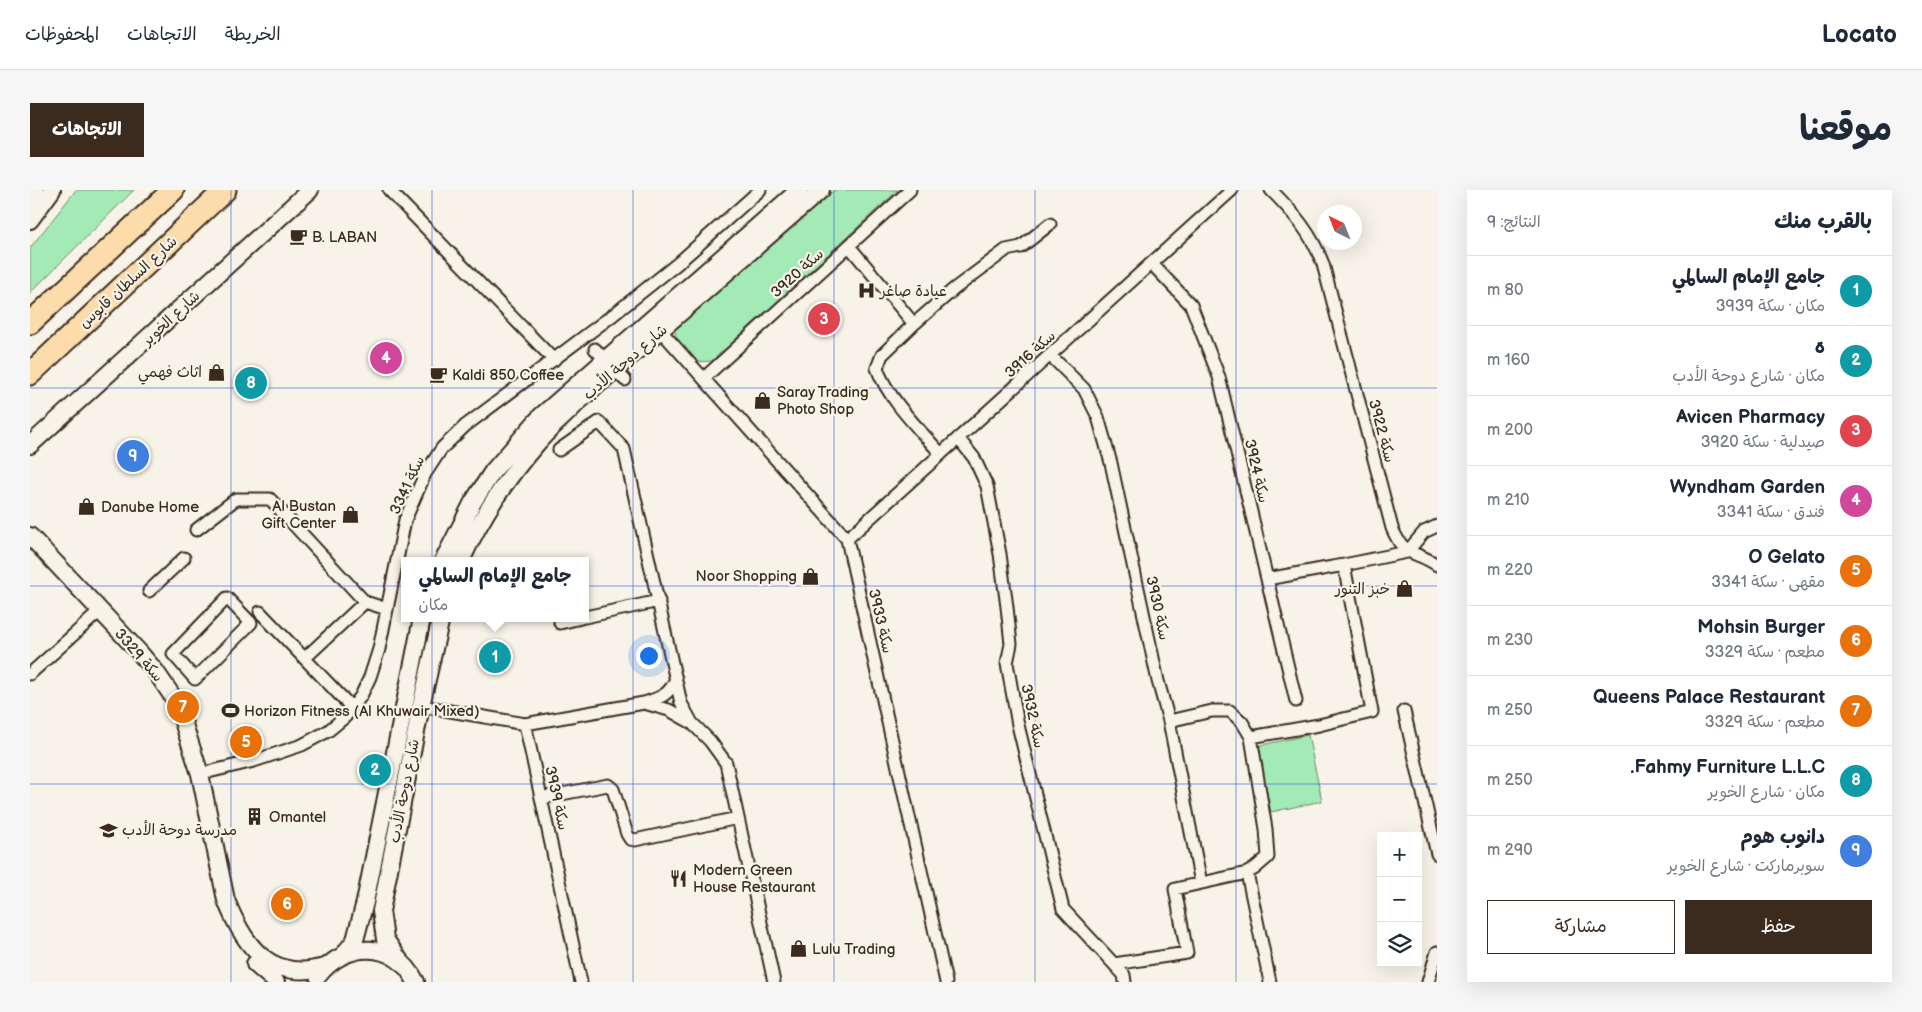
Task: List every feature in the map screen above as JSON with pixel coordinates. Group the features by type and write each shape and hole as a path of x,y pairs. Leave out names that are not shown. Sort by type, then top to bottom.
{"highway":[{"path":"30,323 173,190"},
{"name":"شارع السلطان قابوس","path":"30,374 225,190"}],"main road":[{"path":"30,197 35,190"},
{"path":"30,220 52,190"},
{"name":"شارع الخوير","path":"30,445 310,190"},
{"name":"شارع دوحة الأدب","path":"463,557 491,504 510,477 534,447 578,403 610,364 800,190"},
{"name":"شارع دوحة الأدب","path":"445,557 473,502 493,471 509,450 541,416 610,364 661,331 821,190"},
{"name":"سكة 3329","path":"30,536 156,672 177,703 200,774 226,900 248,946 261,959 276,968 293,972 314,971 325,968"},
{"name":"شارع دوحة الأدب","path":"346,953 355,940 365,902 421,622"},
{"name":"شارع دوحة الأدب","path":"416,982 408,968 400,961 385,939 381,911 421,706 440,622"},
{"name":"سكة 3329","path":"232,916 234,934 244,953 260,970 276,982"},
{"path":"316,982 325,968 346,953 374,950 388,954 400,961"}],"street":[{"path":"388,190 554,360"},
{"name":"سكة 3341","path":"200,774 254,761 302,745 328,731 345,717 361,696 370,678 379,649 405,520 425,474 442,448 465,426 554,360 677,264 760,190"},
{"name":"سكة 3920","path":"704,378 910,190"},
{"name":"سكة 3916","path":"847,539 1232,190"},
{"name":"سكة 3922","path":"1271,190 1299,220 1318,250 1392,528 1397,540 1407,552"},
{"path":"941,454 913,422 881,380 877,368 882,355 954,289 1006,250 1021,247 1050,224"},
{"path":"849,246 914,324"},
{"name":"سكة 3924","path":"1152,264 1191,305 1207,342 1219,377 1296,702"},
{"name":"سكة 3933","path":"661,331 847,539 946,982"},
{"name":"سكة 3930","path":"1051,356 1084,389 1098,417 1111,463 1158,681 1169,721 1201,883"},
{"path":"559,450 599,422 624,449 681,703 692,724"},
{"name":"سكة 3932","path":"958,438 974,458 987,486 1000,554 1007,607 1010,644 1007,663 1018,725 1063,909 1124,974 1125,982"},
{"path":"196,530 236,500 270,499 366,602 387,609"},
{"path":"1407,552 1424,532 1437,526"},
{"path":"1267,579 1407,552 1437,565"},
{"path":"149,590 184,558"},
{"path":"1252,737 1319,725 1372,712 1344,565"},
{"path":"227,598 251,623 195,679 174,654 227,598"},
{"path":"589,616 659,601"},
{"path":"304,658 366,602"},
{"path":"30,674 100,611"},
{"path":"260,612 352,708"},
{"path":"560,623 564,622"},
{"path":"421,706 525,724 644,703 666,695 676,678"},
{"path":"644,703 668,710 692,724 710,741 726,763 774,982"},
{"path":"1404,710 1437,854"},
{"path":"1114,964 1187,953 1175,889 1247,873 1268,856 1266,829 1252,737 1242,722 1230,711 1212,711 1169,721"},
{"name":"سكة 3939","path":"525,724 580,982"},
{"path":"541,798 608,785 613,789 627,834 630,839 635,840 738,818"},
{"path":"1247,873 1270,982"},
{"path":"1428,982 1437,952"}],"green space":[{"path":"76,190 134,190 30,293 30,248"},
{"path":"834,190 898,190 712,361 698,362 679,343 675,328"},
{"path":"1308,735 1322,801 1271,812 1257,746"}],"place":[{"name":"B. LABAN","path":"298,237"},
{"name":"عيادة صاغر","path":"866,291"},
{"name":"Avicen Pharmacy","path":"824,319"},
{"name":"Wyndham Garden","path":"386,358"},
{"name":"اثاث فهمي","path":"216,372"},
{"name":"Kaldi 850 Coffee","path":"438,375"},
{"name":"Fahmy Furniture L.L.C.","path":"251,383"},
{"name":"Saray Trading Photo Shop","path":"763,401"},
{"name":"دانوب هوم","path":"133,456"},
{"name":"Danube Home","path":"87,507"},
{"name":"Al Bustan Gift Center","path":"350,515"},
{"name":"Noor Shopping","path":"811,576"},
{"name":"خبز التنور","path":"1404,589"},
{"name":"جامع الإمام السالمي","path":"495,657"},
{"name":"Queens Palace Restaurant","path":"183,707"},
{"name":"Horizon Fitness (Al Khuwair Mixed)","path":"230,711"},
{"name":"O Gelato","path":"246,742"},
{"name":"ه","path":"375,770"},
{"name":"Omantel","path":"255,817"},
{"name":"مدرسة دوحة الأدب","path":"108,830"},
{"name":"Modern Green House Restaurant","path":"679,879"},
{"name":"Mohsin Burger","path":"287,904"},
{"name":"Lulu Trading","path":"798,949"}]}
